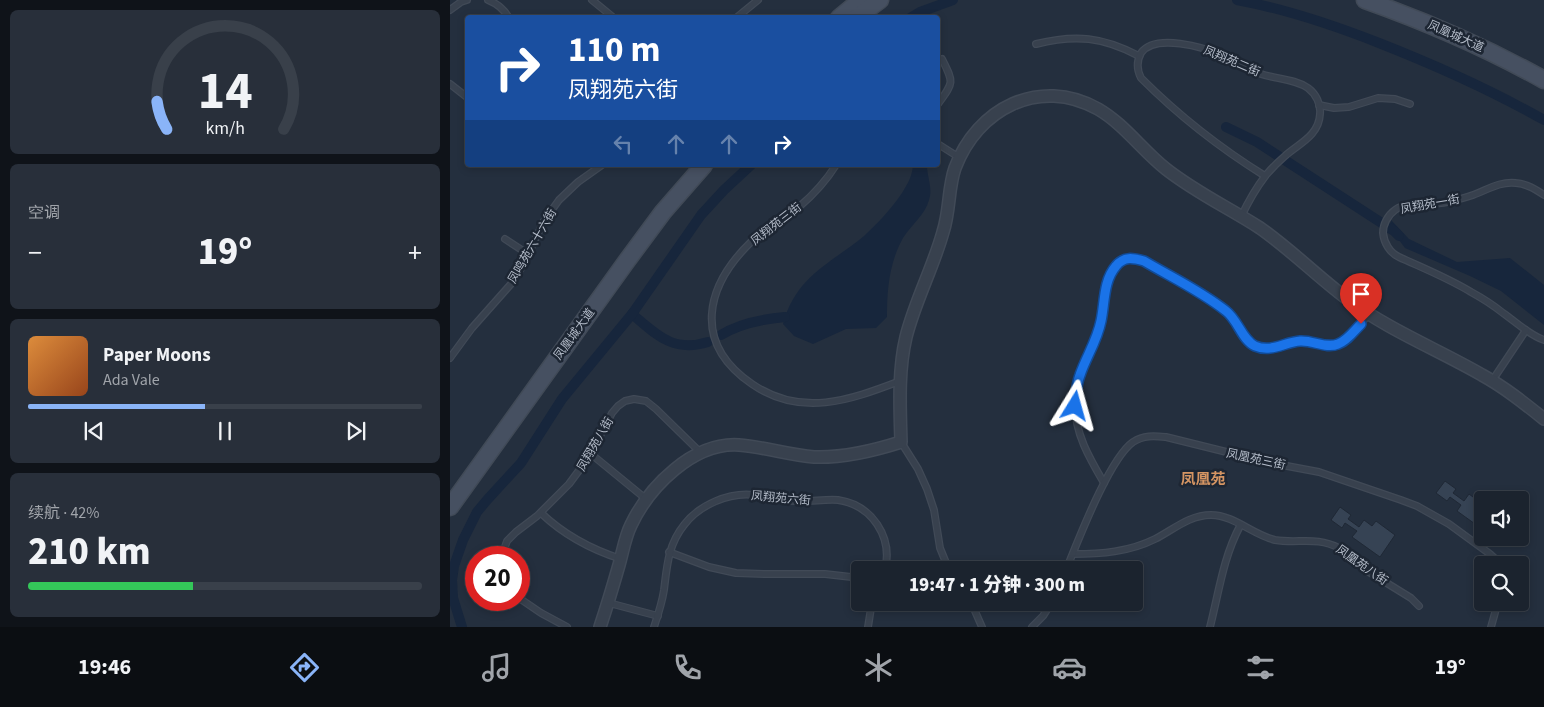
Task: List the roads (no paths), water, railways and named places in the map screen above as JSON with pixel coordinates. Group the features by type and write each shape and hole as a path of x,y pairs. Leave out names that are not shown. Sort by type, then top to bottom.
{"main road":[{"path":"842,15 860,0"},
{"path":"860,15 880,0"},
{"name":"凤凰城大道","path":"1365,0 1416,18 1461,38 1492,52 1544,80"},
{"name":"凤凰城大道","path":"1396,0 1459,25 1544,67"},
{"name":"凤凰城大道","path":"450,488 641,224 688,167"},
{"name":"凤凰城大道","path":"450,507 663,212 702,167"}],"street":[{"path":"600,627 630,527 646,499 670,473 701,453 718,447 737,445 757,447 786,454 816,457 846,456 900,442 900,381 907,336 944,231 954,171 968,141 979,126 993,114 1009,105 1026,99 1044,96 1063,97 1098,109 1113,120 1166,169 1283,246 1346,298 1370,314 1492,381 1517,397 1544,419"}],"lane":[{"path":"450,10 467,0"},
{"path":"488,0 496,3 507,15"},
{"path":"592,0 610,15"},
{"path":"740,15 758,0"},
{"path":"1036,44 1057,39 1099,40 1120,46 1139,56 1137,64 1141,78 1160,97 1207,137 1265,176"},
{"name":"凤翔苑二街","path":"1139,56 1150,45 1157,43 1198,47 1224,56 1260,73 1301,84 1309,89 1319,105"},
{"path":"940,101 951,82 951,77 942,59"},
{"path":"450,84 465,96"},
{"path":"1241,217 1265,176 1282,158 1314,133 1320,115 1319,105 1334,108 1349,107 1378,98 1395,99 1410,104"},
{"path":"940,145 960,158"},
{"name":"凤鸣苑六十六街","path":"450,358 472,328 511,284 544,221 559,200 578,182 599,167"},
{"name":"凤翔苑三街","path":"835,167 808,199 754,239 730,267 719,287 712,310 711,326 714,338 720,350 738,374 759,389 786,401 808,404 836,401 852,398 900,381"},
{"name":"凤翔苑一街","path":"1544,195 1532,187 1517,183 1502,183 1459,200 1429,205 1404,206 1396,209 1384,225 1385,242 1389,250 1396,256 1438,274 1470,291 1501,310 1536,338 1544,340"},
{"path":"505,239 528,254"},
{"path":"1104,483 1082,442 1077,423 1075,399 1079,376 1101,321 1108,282 1113,269 1122,260 1134,258 1144,261 1210,300 1235,319 1250,343 1265,348 1300,341 1328,345 1340,344 1370,314"},
{"path":"1492,381 1526,330"},
{"name":"凤翔苑八街","path":"505,546 516,532 541,513 569,484 591,454 618,406 625,401 634,399 646,401 701,453"},
{"name":"凤凰苑三街","path":"1070,561 1104,483 1121,455 1135,441 1153,435 1271,464 1319,472 1401,500 1417,506 1449,524 1492,556"},
{"path":"900,442 918,469 928,489 934,510 940,548 945,561"},
{"path":"591,454 646,499"},
{"name":"凤翔苑六街","path":"654,627 658,616 669,552 675,537 695,513 723,498 738,495 754,495 795,501 836,500 850,503 862,508 880,528 885,541 886,561"},
{"path":"541,513 559,529 579,542 621,559"},
{"name":"凤凰苑八街","path":"1073,554 1109,553 1127,550 1155,539 1188,520 1209,515 1226,517 1240,526 1275,540 1313,540 1332,544 1378,579 1411,598 1420,606"},
{"path":"1212,626 1223,568 1240,526"},
{"path":"669,552 709,567 736,572 825,574 851,577"},
{"path":"608,603 658,616"},
{"path":"530,606 566,627"},
{"path":"868,627 871,611"},
{"path":"975,611 982,627"},
{"path":"1032,627 1046,611"},
{"path":"1491,627 1495,611"}],"water":[{"path":"913,167 927,167 930,196 924,210 898,247 888,287 887,317 876,328 846,329 813,344 794,336 783,324 796,294 816,272 864,236 884,216 898,199 911,176"},
{"path":"1391,220 1409,239 1457,262 1510,258 1544,285 1544,325 1501,291 1405,248 1390,228"}],"waterway":[{"path":"915,15 953,0"},
{"path":"1237,0 1309,18 1379,43 1463,78 1544,120"},
{"path":"1226,127 1257,142 1399,236"},
{"path":"462,627 453,598 452,580 454,566 463,540 477,512 521,463 562,399 632,314 701,215 749,167"},
{"path":"632,314 658,335 675,344 696,345 708,342"},
{"path":"721,335 736,327 752,322 785,317"}],"district":[{"name":"凤凰苑","path":"1203,479"}]}
